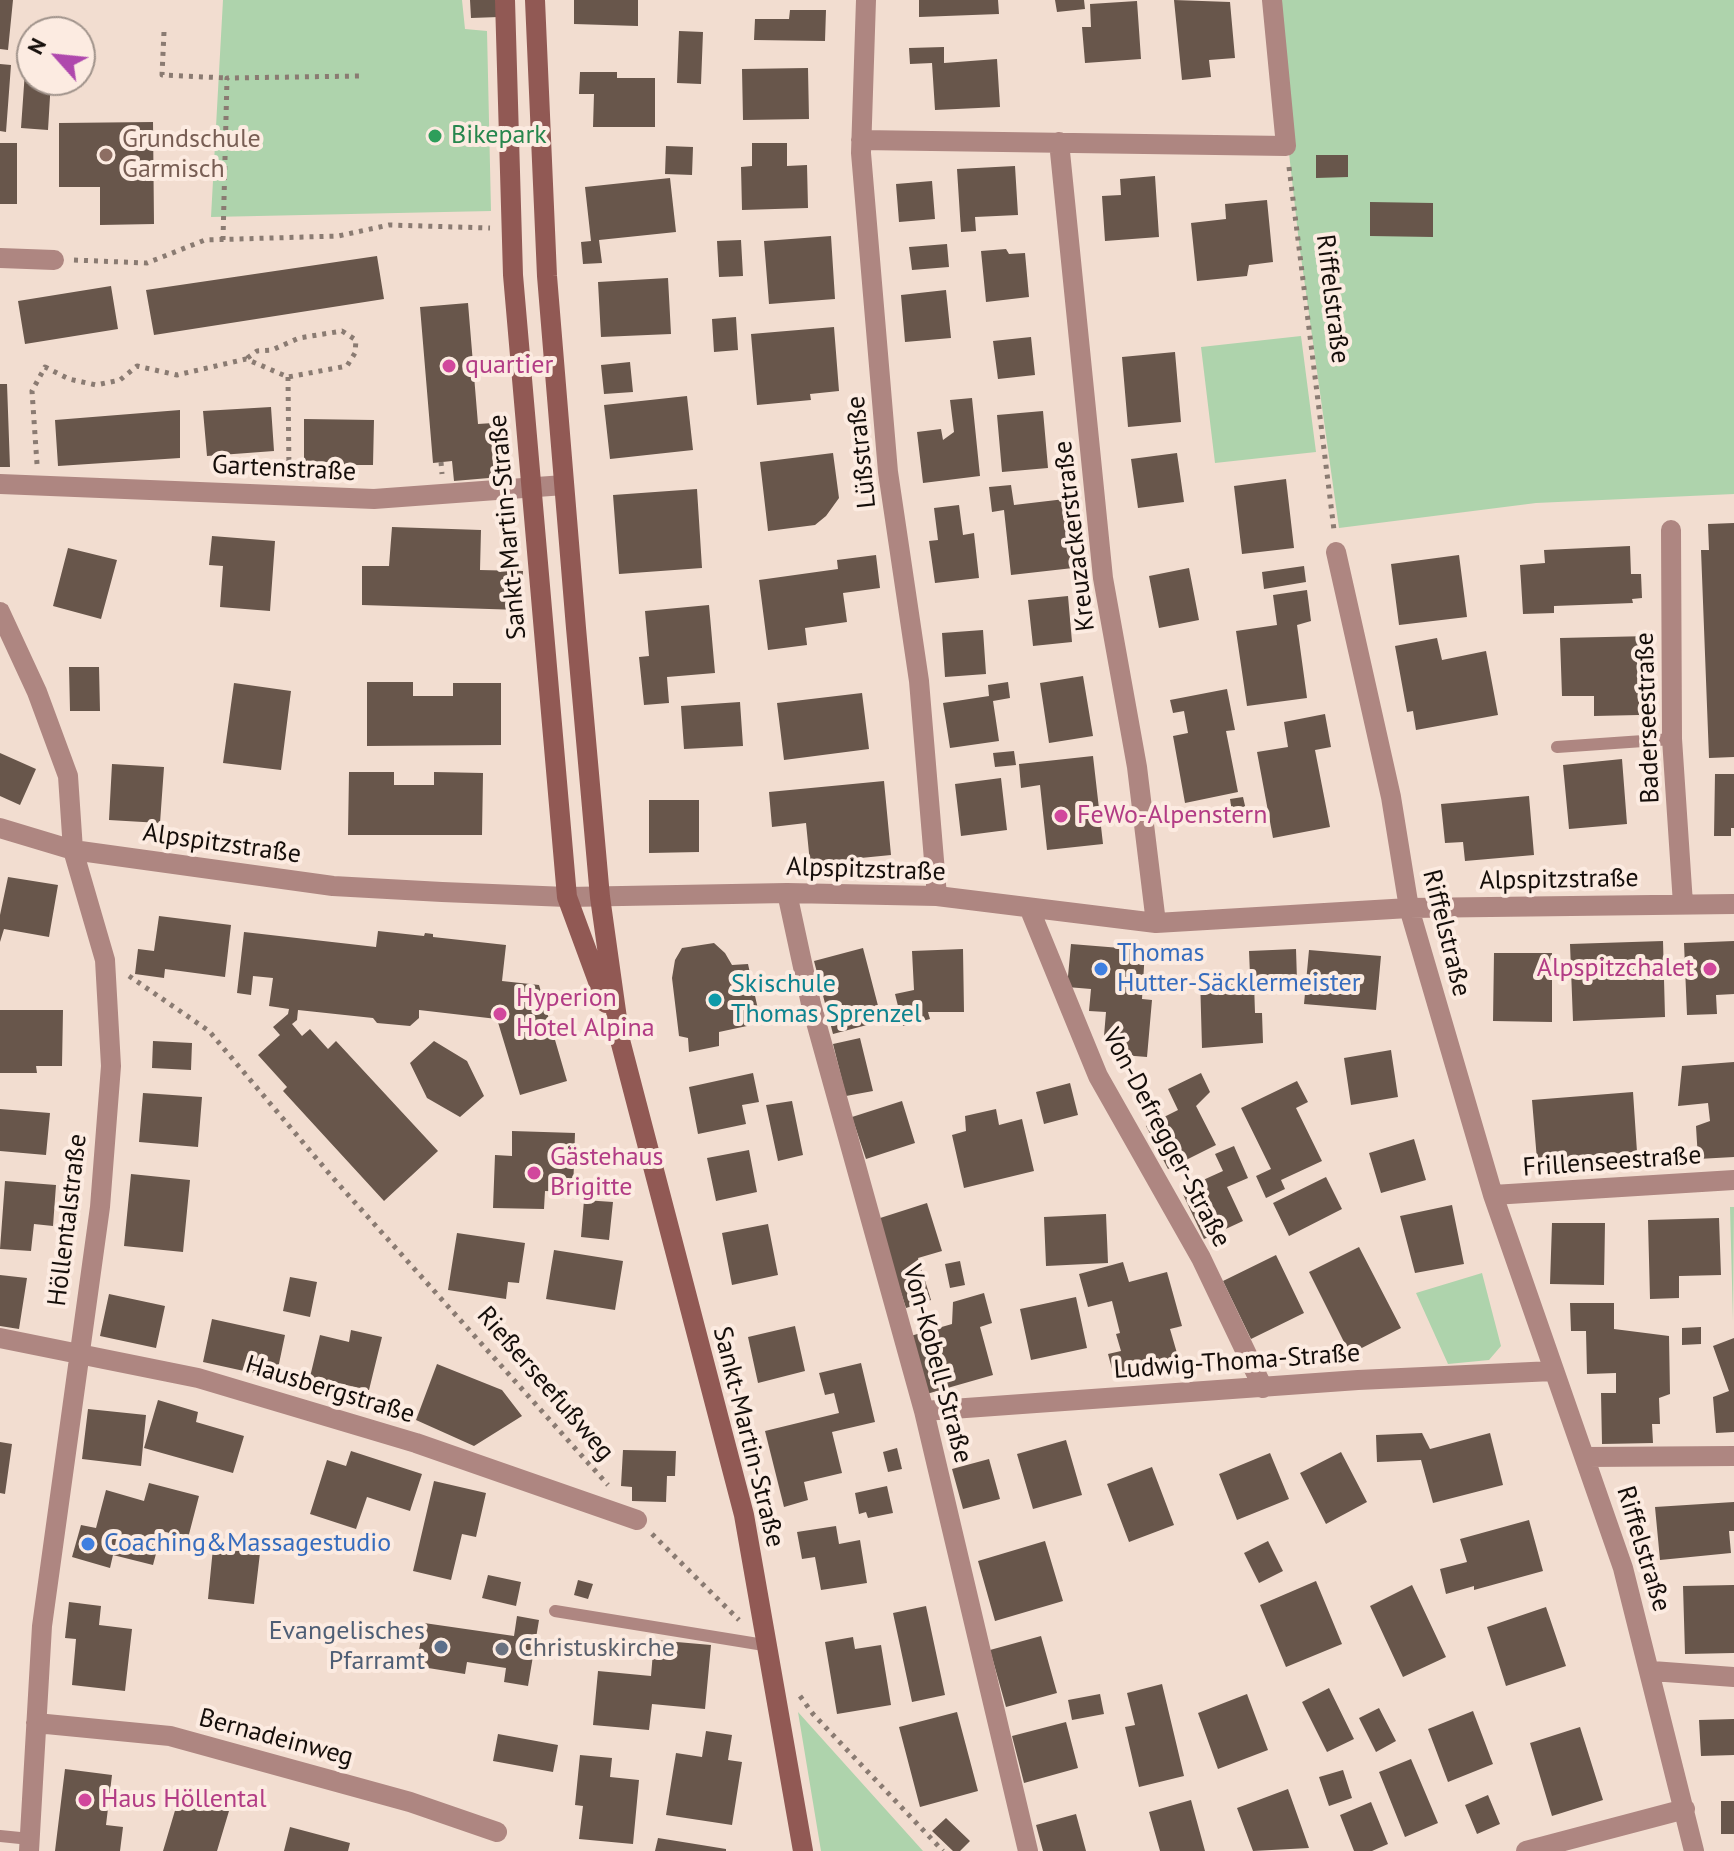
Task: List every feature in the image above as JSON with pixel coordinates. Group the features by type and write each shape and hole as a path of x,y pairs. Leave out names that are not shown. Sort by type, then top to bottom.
{"main road":[{"name":"Sankt-Martin-Straße","path":"505,0 511,229 567,897 620,1040 744,1515 764,1645 803,1851"},
{"name":"Sankt-Martin-Straße","path":"535,0 547,276 564,485 600,897 620,1040"}],"street":[{"name":"Lüßstraße","path":"866,0 861,140 888,472 919,681 937,896"},
{"path":"861,140 1286,146 1272,0"},
{"name":"Kreuzackerstraße","path":"1059,142 1103,578 1137,767 1156,923"},
{"path":"0,258 54,260"},
{"name":"Gartenstraße","path":"0,484 374,499 564,485"},
{"name":"Baderseestraße","path":"1671,530 1672,739 1683,904"},
{"name":"Riffelstraße","path":"1336,552 1391,797 1409,908 1493,1195 1553,1371 1587,1457 1623,1568 1652,1671 1694,1851"},
{"name":"Höllentalstraße","path":"0,612 37,692 68,776 73,850 105,960 110,1081 100,1207 77,1351 42,1626 29,1845"},
{"name":"Alpspitzstraße","path":"0,828 73,850 333,886 567,897 787,893 937,896 1030,910 1156,923 1409,908 1734,904"},
{"name":"Von-Kobell-Straße","path":"787,893 811,1004 924,1411 1028,1851"},
{"name":"Von-Defregger-Straße","path":"1030,910 1098,1076 1201,1258 1263,1388"},
{"name":"Frillenseestraße","path":"1493,1195 1734,1180"},
{"name":"Hausbergstraße","path":"0,1338 77,1351 198,1378 416,1443 637,1520"},
{"name":"Ludwig-Thoma-Straße","path":"924,1411 1553,1371"},
{"path":"1587,1457 1734,1456"},
{"path":"1652,1671 1734,1677"},
{"name":"Bernadeinweg","path":"36,1723 170,1736 410,1802 497,1832"},
{"path":"1526,1851 1685,1809"}],"lane":[{"path":"1557,747 1672,739"},
{"path":"555,1611 764,1645"},
{"path":"0,1836 29,1845"}],"path":[{"path":"164,32 162,75 227,78 360,76"},
{"path":"223,240 227,78"},
{"name":"Riffelstraße","path":"1286,146 1336,552"},
{"path":"54,260 147,263 205,240 338,236 389,225 511,229"},
{"path":"38,485 32,391 45,367 69,379 96,385 120,380 137,366 177,375 246,359 257,351 272,350 299,338 342,331 356,340 355,353 347,366 288,377 246,359"},
{"path":"288,377 288,494"},
{"name":"Rießerseefußweg","path":"105,960 209,1031 333,1178 637,1520 764,1645"},
{"path":"792,1685 813,1714 943,1851"}],"green space":[{"path":"223,0 462,0 465,29 487,31 491,211 211,217"},
{"path":"1272,0 1734,0 1734,494 1536,503 1339,528 1299,243"},
{"path":"1301,336 1316,452 1215,463 1201,347"},
{"path":"1730,1207 1734,1207 1733,1321"},
{"path":"1482,1273 1501,1346 1489,1360 1448,1364 1416,1293"},
{"path":"798,1712 923,1851 821,1851"}],"building":[{"path":"0,0 13,0 8,50 0,49"},
{"path":"470,0 498,0 499,17 471,18"},
{"path":"574,0 638,0 638,26 574,24"},
{"path":"919,0 998,0 999,14 919,17"},
{"path":"1055,0 1084,0 1085,9 1057,12"},
{"path":"1174,0 1230,2 1235,58 1209,60 1211,77 1182,80"},
{"path":"1137,1 1141,59 1085,63 1082,27 1091,27 1090,4"},
{"path":"790,10 826,10 825,41 754,40 755,19 789,19"},
{"path":"679,31 703,32 701,84 677,83"},
{"path":"944,47 944,63 997,59 1000,107 935,110 932,63 910,64 909,48"},
{"path":"0,64 11,65 6,132 0,131"},
{"path":"808,68 809,119 743,120 742,69"},
{"path":"580,72 617,72 617,78 655,78 655,127 593,127 594,94 579,94"},
{"path":"23,96 50,96 48,130 21,128"},
{"name":"Grundschule Garmisch","path":"153,122 154,224 100,225 100,187 59,187 59,123"},
{"path":"0,143 17,143 17,204 0,204"},
{"path":"752,143 787,143 787,166 807,165 808,208 742,210 741,167 752,166"},
{"path":"666,146 693,147 692,175 665,174"},
{"path":"1316,155 1348,155 1348,177 1316,178"},
{"path":"1015,166 1018,215 975,217 976,231 961,232 957,169"},
{"path":"1155,176 1159,237 1105,241 1102,196 1121,195 1120,179"},
{"path":"670,178 676,232 599,240 602,263 583,264 581,242 591,241 585,187"},
{"path":"932,181 935,219 899,222 896,184"},
{"path":"1267,200 1273,262 1249,265 1247,276 1197,281 1191,223 1226,219 1225,204"},
{"path":"1370,202 1433,203 1433,237 1370,236"},
{"path":"831,236 835,299 769,304 764,241"},
{"path":"741,240 743,276 719,277 717,241"},
{"path":"947,244 949,267 912,270 909,247"},
{"path":"1006,249 1009,254 1025,253 1029,297 986,302 981,251"},
{"path":"377,256 384,299 154,335 146,290"},
{"path":"668,278 671,334 601,337 598,282"},
{"path":"111,286 118,329 25,344 18,301"},
{"path":"946,290 951,338 905,342 901,295"},
{"name":"quartier","path":"468,303 478,424 508,422 512,476 454,481 452,461 433,463 420,307"},
{"path":"736,317 738,350 714,352 712,319"},
{"path":"834,327 839,391 810,394 811,400 757,405 751,334"},
{"path":"1031,337 1035,375 998,379 993,341"},
{"path":"1175,352 1181,422 1128,427 1122,357"},
{"path":"630,362 633,392 604,394 601,365"},
{"path":"0,384 7,384 10,467 0,467"},
{"path":"687,396 693,450 610,459 604,405"},
{"path":"972,398 980,476 923,483 917,432 941,429 943,440 954,432 950,400"},
{"path":"271,407 274,451 207,456 203,411"},
{"path":"180,410 180,458 58,466 55,420"},
{"path":"1043,411 1048,468 1002,472 997,415"},
{"path":"304,419 374,420 373,465 304,465"},
{"path":"833,453 839,498 826,516 815,525 768,531 760,462"},
{"path":"1177,453 1184,502 1138,508 1131,459"},
{"path":"1286,479 1294,548 1242,554 1234,486"},
{"path":"1011,485 1014,505 1065,499 1073,568 1011,575 1004,510 992,512 989,487"},
{"path":"697,489 702,568 619,574 613,495"},
{"path":"959,505 963,535 974,533 979,578 935,583 929,541 938,540 934,508"},
{"path":"1734,523 1734,757 1709,758 1701,550 1709,550 1708,524"},
{"path":"392,527 481,530 480,570 523,571 521,610 362,605 362,566 389,566"},
{"path":"212,536 275,541 270,611 220,607 223,566 209,565"},
{"path":"1630,546 1631,574 1641,574 1642,598 1632,599 1633,603 1554,606 1554,613 1523,614 1520,565 1545,563 1544,550"},
{"path":"68,548 117,560 101,619 53,606"},
{"path":"876,555 880,588 843,593 847,622 805,628 807,645 768,650 759,580 838,569 837,560"},
{"path":"1459,555 1467,617 1399,625 1391,564"},
{"path":"1304,566 1306,582 1264,589 1262,572"},
{"path":"1189,568 1199,620 1159,628 1149,576"},
{"path":"1307,590 1311,621 1297,625 1307,698 1247,706 1236,631 1277,625 1273,595"},
{"path":"1068,596 1072,642 1033,646 1028,600"},
{"path":"709,605 715,673 667,677 669,703 644,705 639,657 649,656 645,611"},
{"path":"983,630 986,674 945,677 942,633"},
{"path":"1651,636 1651,680 1639,680 1639,715 1594,716 1594,696 1562,696 1560,638"},
{"path":"1437,638 1442,660 1486,651 1498,715 1416,730 1413,711 1407,712 1395,646"},
{"path":"69,667 99,667 100,711 70,711"},
{"path":"1083,676 1093,736 1049,743 1040,683"},
{"path":"367,682 413,682 413,696 453,696 453,683 501,683 501,745 367,746"},
{"path":"1008,682 1010,698 993,701 999,741 950,748 943,703 989,696 988,685"},
{"path":"234,683 291,691 281,770 223,763"},
{"path":"1227,689 1235,730 1226,731 1238,792 1185,803 1173,736 1188,733 1184,711 1173,713 1170,700"},
{"path":"862,693 869,749 784,760 777,703"},
{"path":"740,702 743,746 684,749 681,706"},
{"path":"1325,714 1331,747 1315,750 1330,827 1273,838 1257,752 1288,747 1284,722"},
{"path":"1014,751 1016,765 995,767 993,753"},
{"path":"0,753 36,769 20,805 0,796"},
{"path":"1093,756 1103,844 1047,850 1040,785 1021,788 1019,764"},
{"path":"1622,759 1627,824 1569,829 1563,765"},
{"path":"112,764 164,767 160,823 109,820"},
{"path":"349,772 394,772 394,785 434,785 434,772 483,773 482,835 348,835"},
{"path":"1715,774 1734,774 1734,828 1731,828 1731,836 1714,836"},
{"path":"1001,778 1007,830 961,836 955,784"},
{"path":"884,781 891,855 810,863 806,823 772,827 769,792"},
{"path":"1529,796 1534,855 1465,861 1463,842 1445,843 1441,804"},
{"path":"1243,797 1246,810 1232,812 1230,799"},
{"path":"649,800 699,800 699,852 649,853"},
{"path":"8,877 58,885 49,937 4,929 0,942 0,915"},
{"path":"159,916 231,925 225,977 165,969 164,978 135,974 138,949 154,951"},
{"name":"Hyperion Hotel Alpina","path":"378,931 424,936 425,933 433,934 433,937 506,945 502,981 539,985 567,1081 520,1095 497,1019 419,1010 419,1018 410,1026 377,1023 373,1018 298,1010 297,1020 292,1024 302,1036 310,1029 328,1049 336,1041 438,1151 384,1201 283,1091 287,1087 258,1055 280,1035 273,1027 288,1014 289,1009 269,1006 273,978 253,976 251,995 237,993 244,932 376,947"},
{"path":"1663,941 1665,1017 1573,1021 1570,944"},
{"name":"Alpspitzchalet","path":"1734,941 1734,994 1716,995 1717,1014 1687,1015 1684,943"},
{"name":"Skischule Thomas Sprenzel","path":"714,943 732,965 748,964 761,1023 719,1032 719,1046 689,1052 688,1038 679,1036 672,978 675,960 682,948"},
{"path":"1071,944 1145,950 1142,999 1152,1000 1147,1057 1110,1054 1112,1040 1104,1036 1106,1012 1089,1011 1091,989 1067,987"},
{"path":"863,948 882,1021 833,1034 814,961"},
{"path":"963,949 964,1012 928,1012 930,1019 903,1026 895,994 914,990 912,951"},
{"path":"1296,949 1297,981 1254,983 1255,1013 1262,1013 1263,1043 1202,1048 1200,977 1250,975 1249,951"},
{"path":"1309,950 1381,956 1376,1010 1304,1004"},
{"path":"1494,953 1552,953 1552,1022 1493,1021"},
{"path":"0,1010 63,1010 62,1066 36,1066 37,1073 0,1073"},
{"path":"860,1038 873,1091 846,1096 833,1044"},
{"path":"153,1041 192,1043 191,1070 152,1068"},
{"path":"434,1041 467,1061 484,1096 460,1117 427,1098 410,1063"},
{"path":"1391,1050 1398,1097 1351,1105 1344,1058"},
{"path":"1734,1062 1734,1157 1698,1159 1696,1126 1710,1121 1708,1103 1678,1106 1682,1066"},
{"path":"753,1073 759,1102 742,1105 746,1124 698,1134 689,1087"},
{"path":"1201,1073 1210,1092 1196,1106 1216,1145 1168,1169 1146,1126 1178,1110 1168,1089"},
{"path":"1297,1081 1308,1102 1296,1108 1322,1161 1281,1180 1285,1189 1266,1198 1256,1176 1271,1169 1241,1108"},
{"path":"1070,1083 1078,1115 1044,1124 1036,1092"},
{"path":"1633,1092 1637,1152 1537,1160 1532,1100"},
{"path":"143,1093 202,1097 198,1147 139,1142"},
{"path":"792,1101 803,1155 778,1161 766,1105"},
{"path":"902,1101 915,1143 866,1159 852,1117"},
{"path":"0,1109 50,1113 46,1155 0,1151"},
{"path":"996,1109 999,1125 1022,1119 1034,1171 964,1188 952,1135 966,1131 965,1116"},
{"name":"Gästehaus Brigitte","path":"512,1131 575,1133 573,1192 545,1191 544,1209 493,1208 495,1155 512,1156"},
{"path":"1414,1139 1426,1180 1381,1193 1369,1153"},
{"path":"1234,1146 1248,1178 1227,1187 1243,1221 1204,1239 1181,1190 1223,1171 1215,1154"},
{"path":"749,1150 757,1192 716,1201 707,1158"},
{"path":"131,1174 190,1180 183,1252 124,1246"},
{"path":"1326,1177 1342,1209 1289,1236 1273,1203"},
{"path":"5,1181 56,1185 53,1226 34,1224 31,1251 0,1249"},
{"path":"584,1200 613,1202 609,1240 581,1237"},
{"path":"927,1203 942,1251 918,1258 931,1300 906,1308 877,1219"},
{"path":"1452,1205 1464,1264 1415,1273 1400,1216"},
{"path":"1106,1214 1108,1263 1046,1266 1044,1217"},
{"path":"1719,1218 1721,1275 1679,1276 1679,1298 1650,1299 1648,1220"},
{"path":"1552,1223 1605,1223 1604,1285 1550,1284"},
{"path":"768,1224 778,1275 732,1285 722,1233"},
{"path":"457,1233 525,1243 519,1283 508,1282 506,1299 448,1290"},
{"path":"1359,1247 1401,1328 1350,1354 1309,1272"},
{"path":"554,1250 623,1261 615,1310 546,1299"},
{"path":"1276,1255 1304,1313 1251,1339 1223,1281"},
{"path":"960,1261 965,1285 950,1288 945,1264"},
{"path":"1123,1262 1129,1282 1167,1272 1182,1326 1170,1329 1181,1367 1133,1380 1133,1375 1115,1380 1108,1354 1121,1351 1112,1301 1088,1307 1079,1274"},
{"path":"0,1275 27,1278 19,1329 0,1326"},
{"path":"290,1277 317,1282 310,1317 283,1311"},
{"path":"984,1293 992,1323 980,1327 993,1375 923,1395 907,1337 952,1324 953,1302"},
{"path":"109,1294 165,1306 156,1348 100,1336"},
{"path":"1076,1297 1087,1348 1031,1360 1020,1309"},
{"path":"1570,1303 1614,1303 1614,1329 1669,1336 1670,1394 1659,1398 1660,1424 1652,1424 1653,1443 1602,1444 1601,1393 1616,1393 1616,1373 1587,1374 1586,1331 1571,1331"},
{"path":"212,1319 285,1335 276,1378 203,1362"},
{"path":"795,1326 805,1371 758,1383 748,1337"},
{"path":"1701,1327 1701,1344 1682,1345 1682,1328"},
{"path":"351,1330 382,1337 369,1390 310,1377 320,1335 349,1342"},
{"path":"1734,1338 1734,1432 1716,1433 1713,1397 1729,1391 1713,1346"},
{"path":"861,1363 875,1422 832,1432 842,1473 804,1482 808,1500 784,1507 765,1431 839,1413 834,1393 825,1395 819,1373"},
{"path":"437,1364 502,1390 522,1416 474,1446 416,1420"},
{"path":"158,1400 198,1412 196,1422 244,1436 233,1473 144,1448"},
{"path":"88,1409 146,1415 141,1466 82,1459"},
{"path":"1422,1433 1430,1449 1490,1433 1503,1485 1433,1503 1421,1460 1377,1462 1376,1435"},
{"path":"1066,1440 1082,1495 1033,1509 1017,1454"},
{"path":"0,1442 12,1444 5,1494 0,1493"},
{"path":"897,1448 902,1469 888,1472 883,1452"},
{"path":"623,1450 676,1451 675,1476 667,1476 666,1502 632,1501 632,1487 621,1486"},
{"path":"351,1451 422,1474 410,1511 367,1497 356,1529 310,1514 327,1460 346,1466"},
{"path":"1341,1452 1367,1502 1326,1524 1300,1473"},
{"path":"1270,1453 1289,1499 1237,1520 1219,1474"},
{"path":"989,1459 1000,1499 963,1509 952,1469"},
{"path":"1152,1467 1174,1525 1129,1542 1107,1484"},
{"path":"434,1481 486,1493 476,1537 462,1534 451,1580 413,1571"},
{"path":"149,1483 199,1496 188,1538 162,1531 153,1565 113,1555 110,1568 72,1557 81,1525 96,1528 106,1490 144,1501"},
{"path":"887,1486 893,1513 868,1518 866,1512 859,1514 855,1493"},
{"path":"1734,1502 1734,1531 1729,1531 1731,1553 1660,1560 1655,1507"},
{"path":"1529,1520 1543,1571 1474,1590 1474,1586 1446,1594 1440,1569 1467,1562 1460,1539"},
{"path":"836,1526 839,1544 860,1540 867,1583 821,1590 815,1557 802,1559 797,1532"},
{"path":"1045,1541 1063,1601 995,1621 978,1561"},
{"path":"1268,1541 1283,1571 1259,1583 1244,1553"},
{"path":"213,1548 260,1553 254,1604 208,1599"},
{"path":"488,1575 521,1582 516,1606 482,1598"},
{"path":"578,1580 593,1584 588,1599 574,1595"},
{"path":"1316,1581 1342,1644 1286,1667 1260,1605"},
{"path":"1412,1585 1446,1657 1403,1677 1370,1606"},
{"path":"1734,1585 1734,1653 1685,1654 1683,1586"},
{"path":"69,1602 101,1606 99,1625 132,1629 125,1691 72,1685 76,1639 65,1638"},
{"path":"926,1606 945,1695 912,1702 893,1613"},
{"path":"1546,1607 1566,1666 1506,1686 1487,1627"},
{"path":"517,1616 539,1620 528,1686 504,1682 506,1668 467,1662 465,1674 416,1666 424,1623 514,1636"},
{"path":"1041,1636 1057,1693 1006,1707 990,1650"},
{"path":"853,1637 855,1649 881,1645 891,1705 837,1714 825,1642"},
{"path":"654,1640 711,1645 705,1709 652,1704 649,1730 593,1725 598,1671 651,1676"},
{"path":"1162,1684 1184,1776 1139,1787 1125,1727 1135,1725 1127,1693"},
{"path":"1329,1688 1354,1739 1327,1752 1302,1702"},
{"path":"1100,1694 1104,1714 1072,1720 1068,1700"},
{"path":"1247,1694 1268,1750 1218,1769 1198,1713"},
{"path":"1379,1708 1396,1741 1376,1752 1359,1718"},
{"path":"1473,1711 1493,1764 1448,1782 1428,1729"},
{"path":"957,1712 978,1791 920,1807 899,1727"},
{"path":"1734,1719 1734,1755 1701,1756 1699,1720"},
{"path":"1066,1722 1078,1768 1024,1783 1012,1736"},
{"path":"1580,1727 1603,1800 1552,1816 1530,1743"},
{"path":"706,1731 732,1735 728,1760 742,1762 732,1825 666,1815 676,1753 702,1757"},
{"path":"498,1734 558,1745 553,1772 493,1761"},
{"path":"580,1755 612,1758 610,1777 639,1780 633,1844 579,1839 583,1806 575,1805"},
{"path":"1411,1759 1438,1823 1405,1837 1379,1772"},
{"name":"Haus Höllental","path":"65,1769 112,1775 106,1825 123,1827 120,1851 55,1851"},
{"path":"1343,1770 1352,1798 1329,1806 1319,1777"},
{"path":"1288,1789 1309,1848 1253,1851 1237,1808"},
{"path":"1488,1795 1500,1824 1477,1834 1465,1805"},
{"path":"179,1797 229,1811 217,1851 163,1851"},
{"path":"1191,1800 1205,1851 1160,1851 1149,1812"},
{"path":"1721,1801 1734,1801 1734,1834 1721,1834"},
{"path":"1371,1802 1388,1844 1372,1851 1354,1851 1340,1815"},
{"path":"1076,1814 1086,1851 1043,1851 1036,1825"},
{"path":"946,1818 970,1841 960,1851 953,1851 932,1831"},
{"path":"290,1827 350,1843 348,1851 284,1851"},
{"path":"658,1838 726,1849 726,1851 655,1851"}],"place":[{"name":"Bikepark","path":"435,136"},
{"name":"Grundschule Garmisch","path":"106,155"},
{"name":"quartier","path":"449,366"},
{"name":"FeWo-Alpenstern","path":"1061,816"},
{"name":"Thomas Hutter-Säcklermeister","path":"1101,969"},
{"name":"Alpspitzchalet","path":"1710,969"},
{"name":"Skischule Thomas Sprenzel","path":"715,1000"},
{"name":"Hyperion Hotel Alpina","path":"500,1014"},
{"name":"Gästehaus Brigitte","path":"534,1173"},
{"name":"Coaching&Massagestudio","path":"88,1544"},
{"name":"Evangelisches Pfarramt","path":"441,1647"},
{"name":"Christuskirche","path":"502,1649"},
{"name":"Haus Höllental","path":"85,1800"}]}
